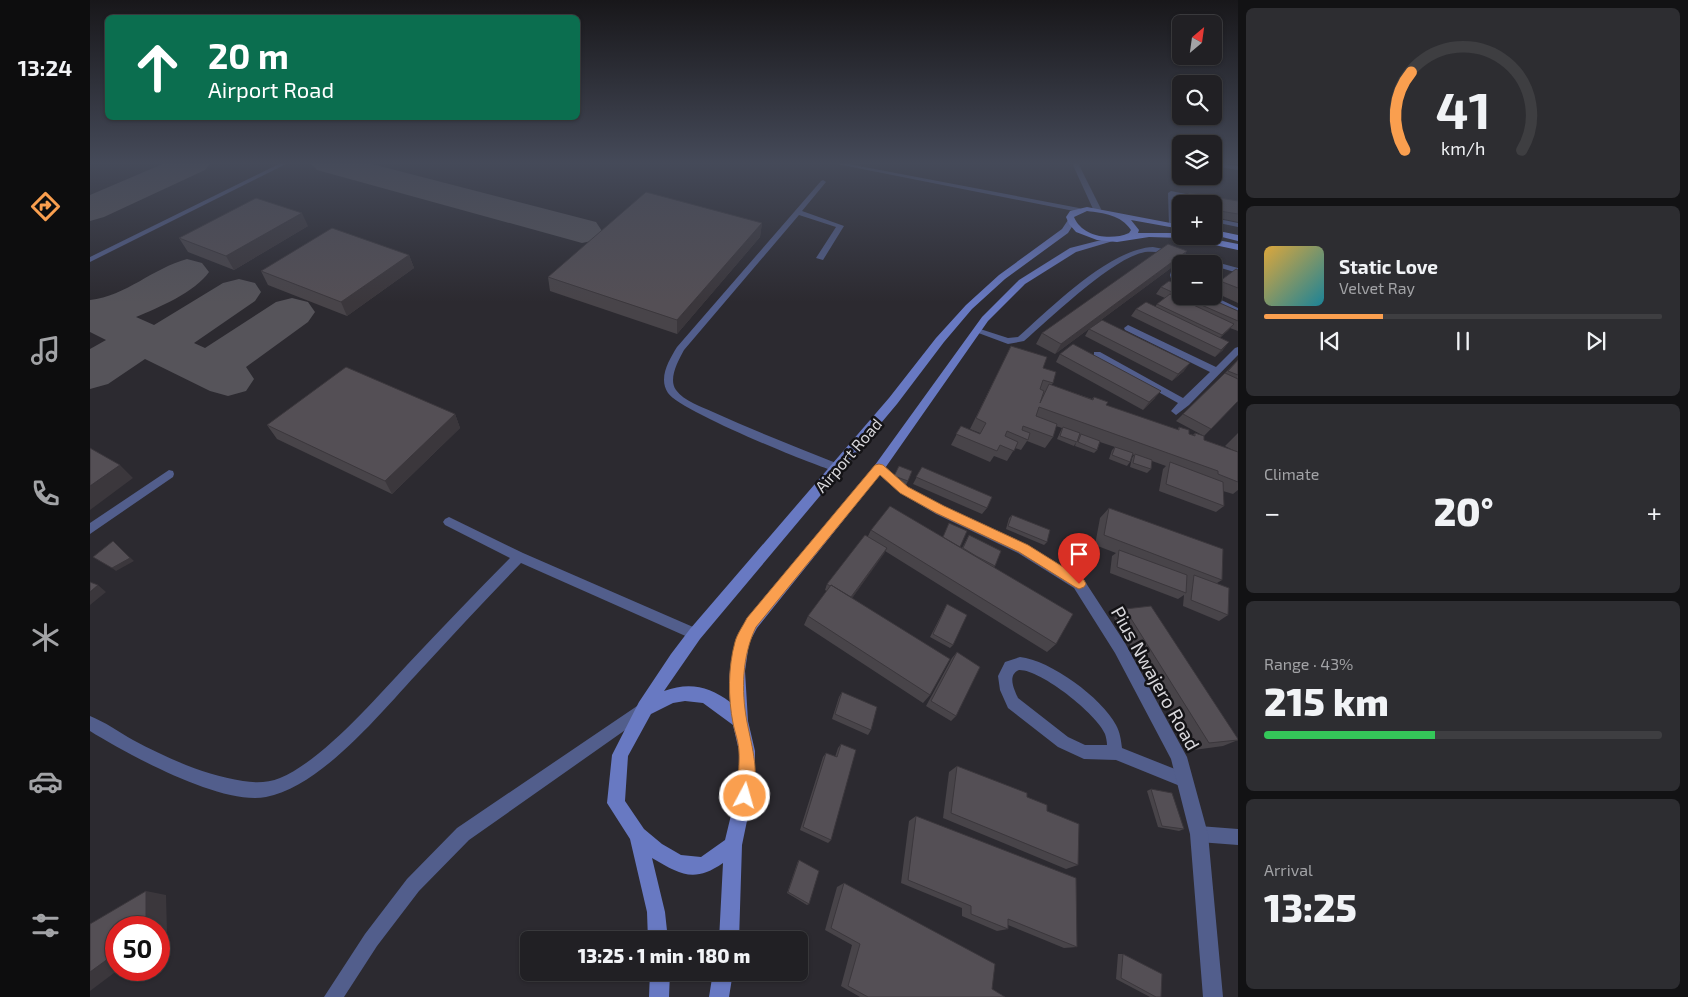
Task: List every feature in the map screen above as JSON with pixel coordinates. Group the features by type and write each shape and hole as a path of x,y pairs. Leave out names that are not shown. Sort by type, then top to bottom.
{"main road":[{"path":"1088,210 1079,210 1070,217 1070,222 1082,232 1119,240 1131,236 1149,234 1172,235"},
{"path":"1099,210 1172,225"},
{"path":"1113,213 1132,225 1135,230 1131,236"},
{"name":"Airport Road","path":"645,708 695,634 837,468 969,307 1002,277 1065,231 1070,222"},
{"path":"1222,235 1238,238"},
{"name":"Airport Road","path":"740,721 737,671 742,642 752,623 879,468 985,319 1022,282 1073,250 1110,239"},
{"path":"1222,244 1238,247"},
{"path":"729,931 733,845 748,782 747,751 740,721 711,698 690,692 669,695 645,708 620,755 616,803 638,835 656,850 679,864 703,866 733,845"},
{"path":"638,835 656,912 657,931"},
{"path":"659,997 660,981"},
{"path":"719,997 722,981"}],"street":[{"name":"Pius Nwajero Road","path":"879,468 904,490 940,510 1023,549 1079,584 1120,648 1175,749 1186,780 1199,834 1213,997"}],"lane":[{"path":"90,260 190,210"},
{"path":"800,210 680,349 671,365 668,377 673,393 698,410 837,468"},
{"path":"798,212 840,226 820,258"},
{"path":"1222,222 1238,225"},
{"path":"977,331 1008,341 1017,341 1112,265 1146,250 1180,255"},
{"path":"1222,267 1238,271"},
{"path":"1222,304 1238,312"},
{"path":"1128,328 1217,371"},
{"path":"1176,411 1238,350"},
{"path":"1097,354 1185,403"},
{"path":"90,529 169,474"},
{"path":"448,522 519,557 695,634"},
{"path":"90,722 138,752 211,782 239,789 266,790 290,782 335,747 368,715 519,557"},
{"path":"1116,754 1110,730 1092,708 1068,687 1042,670 1021,663 1010,666 1005,676 1007,690 1013,703 1063,742 1084,752 1116,754 1186,780"},
{"path":"333,997 371,940 413,885 463,834 645,708"},
{"path":"1199,834 1238,837"}],"building":[{"path":"234,210 291,210 302,213 226,256 179,238"},
{"path":"626,210 712,210 762,223 677,320 548,277"},
{"path":"1222,210 1238,210 1238,214 1222,211"},
{"path":"332,228 409,255 341,302 261,271"},
{"path":"1168,244 1187,251 1182,255 1172,255 1172,262 1061,344 1042,333"},
{"path":"1236,269 1238,270 1238,288 1222,282 1222,280"},
{"path":"1169,281 1172,282 1172,292 1161,287"},
{"path":"1170,294 1172,295 1172,305 1193,305 1234,324 1222,335 1157,304"},
{"path":"1146,302 1229,342 1221,350 1136,309"},
{"path":"1222,304 1238,311 1238,321 1202,305"},
{"path":"1102,320 1190,363 1178,374 1089,329"},
{"path":"1073,344 1161,391 1149,402 1060,354"},
{"path":"1011,346 1047,357 1043,368 1056,372 1053,383 1043,380 1040,389 1044,391 1040,403 1049,384 1093,400 1094,397 1108,402 1106,405 1179,430 1179,427 1189,430 1189,434 1195,436 1195,433 1204,436 1204,440 1238,452 1238,482 1218,474 1218,471 1039,407 1036,416 1057,424 1053,437 1023,426 1022,430 1030,433 1028,440 1007,431 1005,436 1018,442 1014,451 1000,445 997,451 956,434 961,426 980,434 986,423 976,418"},
{"path":"1238,360 1238,375 1228,371"},
{"path":"346,367 455,414 385,481 267,425"},
{"path":"1225,373 1238,379 1238,401 1211,429 1183,414"},
{"path":"1063,427 1080,433 1077,442 1060,436"},
{"path":"1081,434 1100,441 1097,450 1078,442"},
{"path":"1115,447 1133,453 1130,462 1112,455"},
{"path":"90,448 120,465 90,486"},
{"path":"1135,454 1152,460 1151,469 1133,463"},
{"path":"1170,462 1223,482 1224,506 1166,484"},
{"path":"899,466 912,471 908,481 894,476"},
{"path":"922,467 992,497 987,508 916,477"},
{"path":"890,506 1073,614 1056,644 871,530"},
{"path":"1109,508 1223,549 1222,580 1104,535"},
{"path":"1012,515 1050,530 1047,542 1008,526"},
{"path":"949,523 967,531 960,547 943,537"},
{"path":"865,535 887,548 851,597 827,584"},
{"path":"969,535 1001,551 995,566 963,548"},
{"path":"113,541 130,558 112,568 93,557"},
{"path":"1119,550 1187,575 1186,593 1117,567"},
{"path":"1194,575 1229,588 1228,615 1191,600"},
{"path":"90,582 98,585 90,592"},
{"path":"831,585 950,659 930,695 808,616"},
{"path":"947,604 967,615 953,645 933,634"},
{"path":"1151,606 1238,740 1209,743 1125,609"},
{"path":"957,652 980,667 956,716 931,701"},
{"path":"842,692 877,707 871,730 835,714"},
{"path":"841,744 856,750 831,840 803,827 826,753 837,757"},
{"path":"957,766 1027,793 1027,797 1047,805 1047,811 1079,824 1078,865 951,813"},
{"path":"1151,789 1172,793 1184,829 1162,826"},
{"path":"916,816 1076,878 1077,947 1008,919 1008,929 971,914 971,906 908,880"},
{"path":"799,860 819,871 809,904 788,892"},
{"path":"844,883 995,964 992,989 1005,997 868,997 848,986 860,944 831,928"},
{"path":"146,891 146,916 105,916 105,961 90,972 90,924"},
{"path":"1123,954 1162,974 1161,997 1156,997 1121,978"}],"taxiway":[{"path":"502,210 582,231"},
{"path":"91,314 129,304 187,272"},
{"path":"149,342 170,337 239,292"},
{"path":"200,366 220,362 292,312"},
{"path":"90,314 149,342"},
{"path":"90,372 132,345 136,336"},
{"path":"149,342 200,366"},
{"path":"200,366 228,379"}],"route":[{"path":"745,796 748,782 747,751 740,721 737,694 737,671 742,642 752,623 879,468 904,490 940,510 980,527 1023,549 1079,584"}]}
